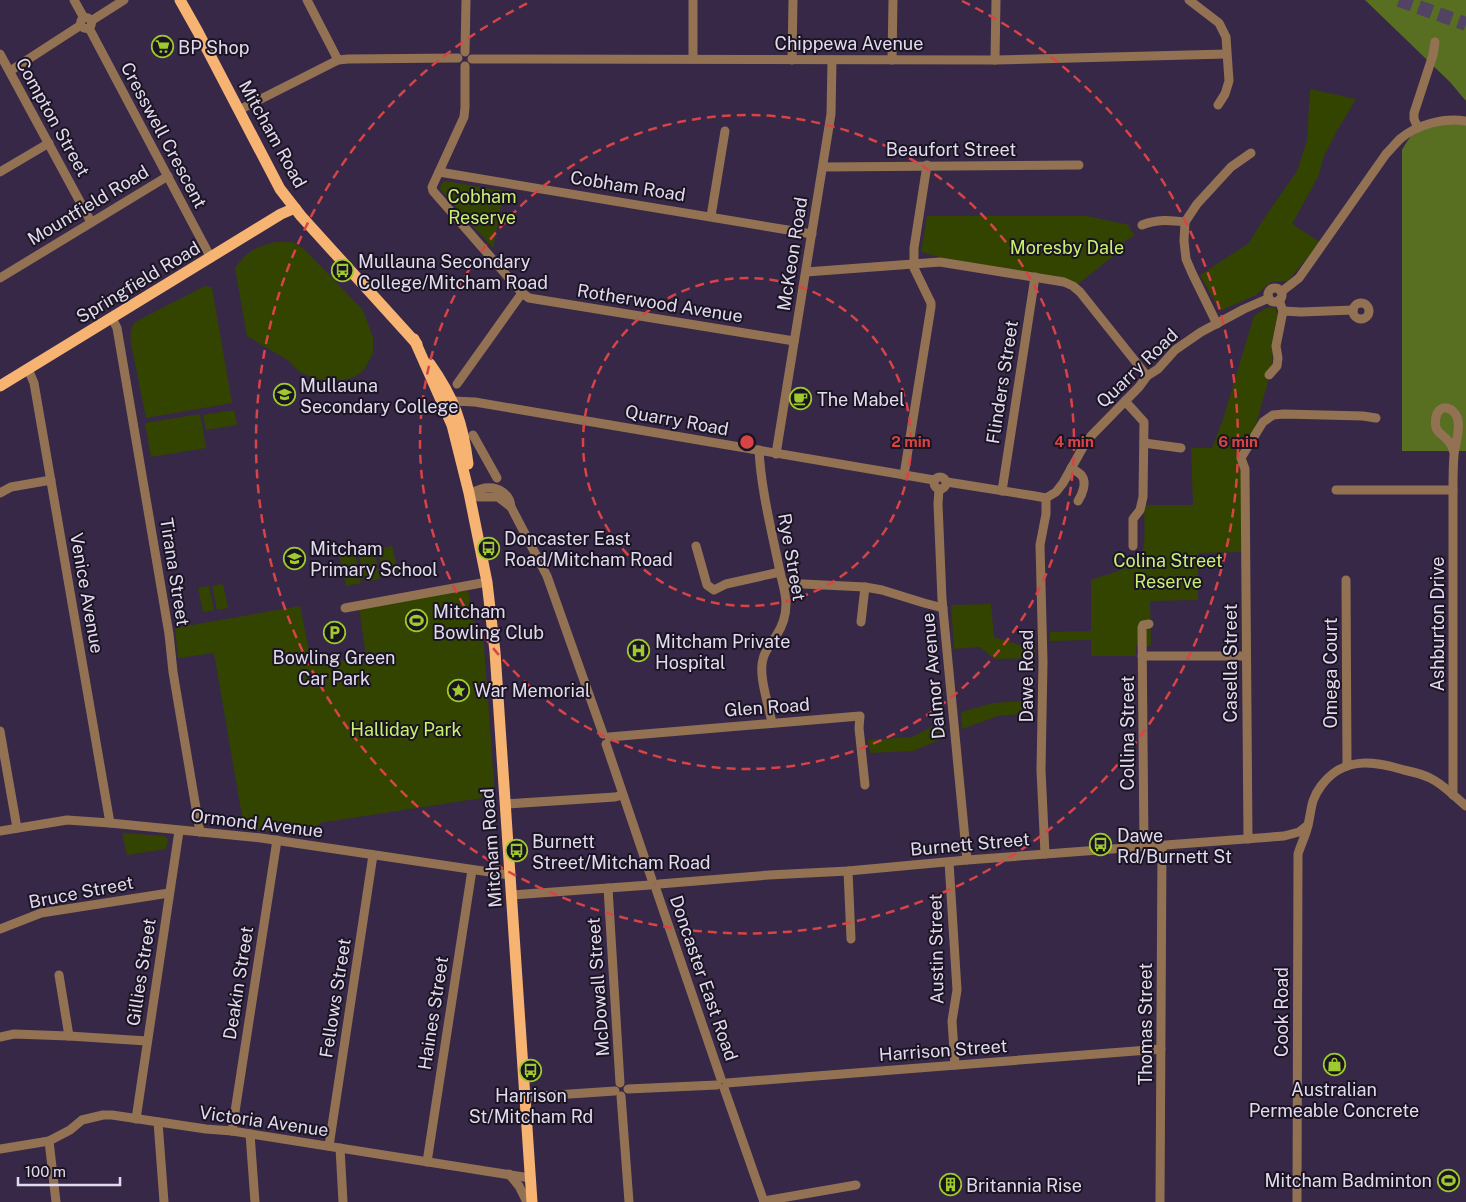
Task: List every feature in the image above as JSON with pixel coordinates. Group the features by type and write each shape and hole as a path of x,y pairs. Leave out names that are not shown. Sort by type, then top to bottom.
{"main road":[{"name":"Mitcham Road","path":"180,0 280,189 294,208 414,339 463,431 468,463 469,493"},
{"name":"Springfield Road","path":"0,386 294,208"},
{"name":"Mitcham Road","path":"448,403 487,582 495,652 532,1202"}],"street":[{"name":"Cresswell Crescent","path":"74,0 211,258"},
{"path":"10,71 124,0"},
{"path":"307,0 338,60"},
{"path":"457,384 522,292 433,191 432,187 464,114 466,0"},
{"path":"692,59 693,0"},
{"path":"792,60 793,0"},
{"path":"892,60 893,0"},
{"path":"995,60 996,0"},
{"path":"1189,0 1219,24 1226,37 1229,80 1225,94 1218,105"},
{"path":"1418,128 1414,119 1414,113 1436,42"},
{"name":"Compton Street","path":"0,54 91,222"},
{"name":"Chippewa Avenue","path":"239,110 338,60 348,59 995,60 1226,54"},
{"name":"McKeon Road","path":"776,454 831,114 832,60"},
{"path":"1269,375 1277,365 1278,358 1276,346 1283,311 1280,296 1299,278 1386,154 1398,140 1418,128 1440,121 1466,120"},
{"path":"711,216 725,131"},
{"path":"0,172 49,142"},
{"path":"1217,324 1186,259 1184,241 1185,222 1197,204 1231,167 1251,153"},
{"path":"904,475 931,307 931,303 916,274 914,248 926,165"},
{"name":"Beaufort Street","path":"823,166 1078,165"},
{"name":"Cobham Road","path":"439,172 812,234"},
{"name":"Mountfield Road","path":"0,278 168,176"},
{"path":"1142,225 1162,220 1185,222"},
{"path":"806,272 940,262 1064,282 1080,292 1147,376"},
{"name":"Flinders Street","path":"1002,491 1035,277"},
{"name":"Rotherwood Avenue","path":"522,292 529,298 794,341"},
{"name":"Quarry Road","path":"1046,498 1056,492 1063,484 1091,436 1139,387 1147,376 1158,369 1175,350 1244,309 1269,298 1275,302 1280,296"},
{"path":"1283,311 1353,310"},
{"name":"Tirana Street","path":"112,318 117,328 146,496 169,634 172,672 200,832"},
{"name":"Venice Avenue","path":"28,369 34,382 110,823"},
{"path":"1125,401 1144,422 1143,497 1140,510 1134,519 1133,546"},
{"name":"Quarry Road","path":"448,403 475,402 904,475 936,485"},
{"name":"Casella Street","path":"1248,839 1246,469 1240,458 1263,422 1273,415 1363,416 1376,418"},
{"path":"473,435 497,478"},
{"path":"1144,443 1182,448"},
{"name":"Rye Street","path":"759,450 760,471 786,606 783,621 776,636 767,648 761,666 772,723"},
{"name":"Ashburton Drive","path":"1453,795 1454,453"},
{"path":"468,463 476,459 486,461"},
{"path":"1071,468 1082,475 1081,495 1078,501"},
{"path":"0,493 11,486 50,480"},
{"path":"936,485 944,488 947,482 1046,498"},
{"name":"Dalmor Avenue","path":"936,485 943,608 967,860"},
{"name":"Doncaster East Road","path":"469,493 484,488 505,492 547,576 606,738 623,794 764,1202"},
{"path":"1336,490 1453,490"},
{"name":"Dawe Road","path":"1045,854 1041,770 1043,662 1040,545 1046,514 1046,498"},
{"path":"696,546 708,585 714,590 726,584 780,572"},
{"name":"Omega Court","path":"1346,580 1347,766"},
{"path":"344,608 487,582"},
{"path":"783,583 865,587 882,590 943,608"},
{"path":"861,622 865,587"},
{"name":"Collina Street","path":"1144,847 1142,626 1149,624"},
{"path":"1142,656 1246,656"},
{"name":"Glen Road","path":"606,738 860,716 859,728 865,785"},
{"path":"0,731 17,828"},
{"path":"1347,766 1356,763 1372,762 1430,778 1466,806"},
{"name":"Cook Road","path":"1296,1202 1298,863 1300,847 1308,825 1314,798 1330,776 1347,766"},
{"path":"506,804 615,797 623,794"},
{"name":"Ormond Avenue","path":"0,831 67,820 110,823 277,840 510,875"},
{"name":"Burnett Street","path":"512,895 769,875 848,871 1284,836 1299,832 1308,825"},
{"name":"Gillies Street","path":"136,1119 178,831"},
{"path":"1284,836 1294,841 1300,847"},
{"name":"Deakin Street","path":"232,1131 277,840"},
{"name":"Thomas Street","path":"1160,1202 1162,846"},
{"name":"Fellows Street","path":"329,1146 374,855"},
{"name":"Austin Street","path":"949,862 957,984 952,1021 955,1065"},
{"name":"Haines Street","path":"427,1162 472,870"},
{"path":"848,871 851,940"},
{"name":"McDowall Street","path":"608,888 628,1202"},
{"name":"Bruce Street","path":"0,929 41,913 169,893"},
{"path":"59,975 69,1036"},
{"path":"0,1037 14,1034 147,1042"},
{"name":"Harrison Street","path":"525,1097 722,1084 1161,1049"},
{"name":"Victoria Avenue","path":"0,1149 49,1141 70,1130 82,1120 112,1115 232,1131 530,1178"},
{"path":"158,1122 164,1202"},
{"path":"250,1134 254,1202"},
{"path":"49,1141 56,1202"},
{"path":"340,1148 343,1202"},
{"path":"509,1174 527,1202"},
{"path":"764,1202 856,1185"}],"green space":[{"path":"1365,0 1466,0 1466,101 1450,82"},
{"path":"1310,89 1356,99 1324,156 1318,177 1292,224 1320,242 1288,281 1271,282 1256,295 1220,311 1200,275 1249,243 1297,171 1307,140"},
{"path":"1466,122 1466,451 1402,451 1402,150 1410,137 1419,131 1439,125"},
{"name":"Cobham Reserve","path":"445,181 504,191 493,248 440,189 441,184"},
{"name":"Moresby Dale","path":"927,216 1087,216 1129,225 1135,235 1113,249 1116,254 1078,284 1059,277 973,264 921,252"},
{"path":"276,242 293,242 304,249 363,310 373,337 373,354 363,371 354,377 327,381 311,377 298,371 289,361 247,336 235,268 252,250"},
{"path":"205,286 212,288 232,403 146,418 131,343 132,327 135,322"},
{"name":"Colina Street Reserve","path":"1275,307 1278,315 1269,378 1252,439 1241,458 1241,552 1198,553 1198,600 1150,601 1151,646 1136,646 1136,656 1091,656 1091,640 1050,641 1050,632 1091,631 1091,580 1124,569 1139,560 1142,555 1144,542 1144,505 1193,505 1191,448 1212,448 1223,419 1254,316 1266,308"},
{"path":"234,410 237,425 206,430 203,415"},
{"path":"200,414 206,448 151,457 145,423"},
{"path":"392,546 398,572 383,575 378,549"},
{"path":"374,549 380,579 365,582 358,552"},
{"path":"355,552 361,583 346,586 339,556"},
{"path":"223,584 228,608 217,610 212,586"},
{"path":"209,586 214,610 203,612 198,588"},
{"name":"Halliday Park","path":"468,590 476,634 483,633 495,796 319,823 317,835 244,828 214,653 178,658 175,628 300,606 312,666 366,656 359,608"},
{"path":"991,604 994,637 1035,650 1035,658 994,659 980,647 954,649 951,605"},
{"path":"1034,700 1034,713 998,716 962,729 961,712 993,703"},
{"path":"945,720 946,737 913,751 870,753 868,740 912,737"},
{"path":"122,833 165,836 168,840 166,849 127,855"}],"tunnel":[{"path":"1399,0 1466,24"}],"place":[{"name":"BP Shop","path":"162,47"},
{"name":"Mullauna Secondary College/Mitcham Road","path":"342,271"},
{"name":"Mullauna Secondary College","path":"284,395"},
{"name":"The Mabel","path":"801,399"},
{"name":"Doncaster East Road/Mitcham Road","path":"488,548"},
{"name":"Mitcham Primary School","path":"294,558"},
{"name":"Mitcham Bowling Club","path":"417,621"},
{"name":"Bowling Green Car Park","path":"334,632"},
{"name":"Mitcham Private Hospital","path":"639,651"},
{"name":"War Memorial","path":"458,690"},
{"name":"Dawe Rd/Burnett St","path":"1101,845"},
{"name":"Burnett Street/Mitcham Road","path":"516,851"},
{"name":"Australian Permeable Concrete","path":"1334,1064"},
{"name":"Harrison St/Mitcham Rd","path":"531,1070"},
{"name":"Mitcham Badminton","path":"1448,1180"},
{"name":"Britannia Rise","path":"950,1185"}]}
